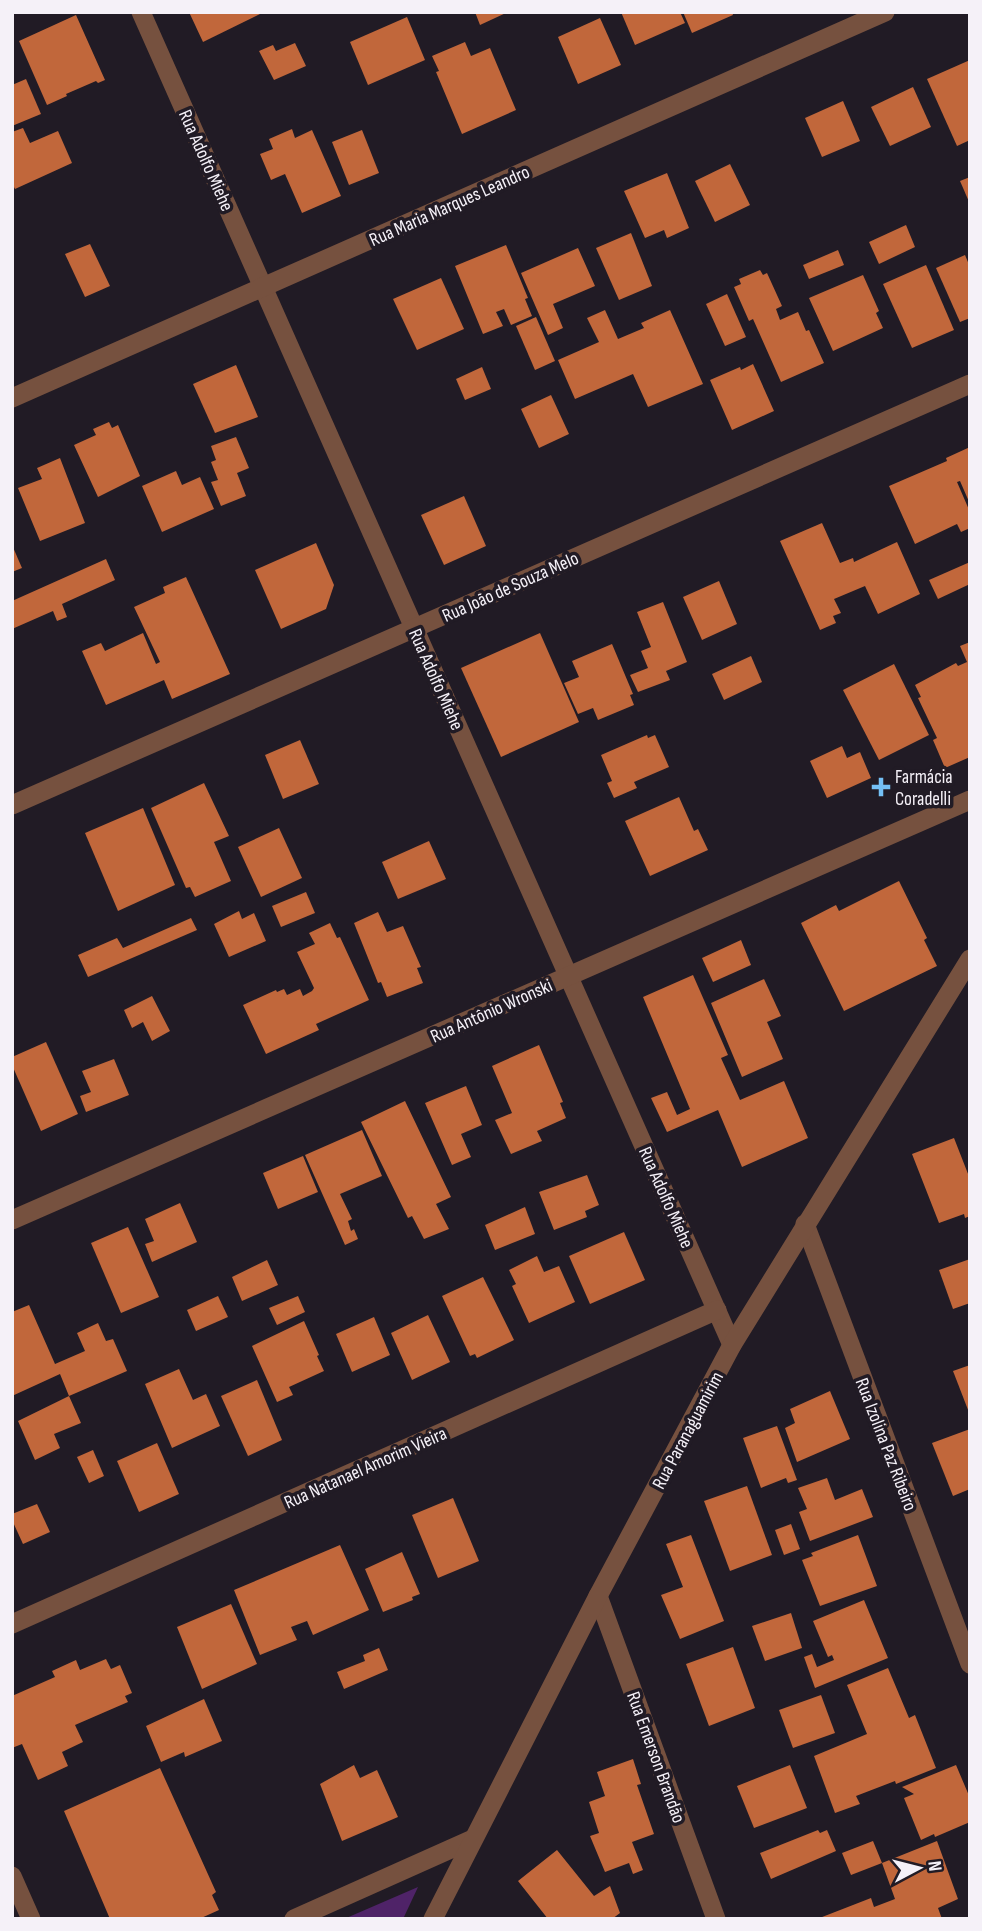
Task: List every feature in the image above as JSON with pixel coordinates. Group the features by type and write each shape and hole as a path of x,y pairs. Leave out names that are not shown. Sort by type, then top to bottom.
{"street":[{"name":"Rua Adolfo Miehe","path":"141,12 732,1345"},
{"name":"Rua Maria Marques Leandro","path":"12,398 885,12"},
{"name":"Rua João de Souza Melo","path":"12,805 970,384"},
{"name":"Rua Antônio Wronski","path":"12,1220 970,800"},
{"name":"Rua Paranaguamirim","path":"433,1919 598,1596 732,1345 970,958"},
{"name":"Rua Izolina Paz Ribeiro","path":"805,1224 970,1664"},
{"name":"Rua Natanael Amorim Vieira","path":"12,1624 717,1310"},
{"name":"Rua Emerson Brandão","path":"598,1596 716,1919"},
{"path":"294,1919 473,1839"},
{"path":"12,1876 31,1919"}],"shaded area":[{"path":"418,1887 403,1919 344,1919"}],"building":[{"path":"189,12 264,12 203,42"},
{"path":"475,12 508,12 480,25"},
{"path":"621,12 680,12 685,23 635,45"},
{"path":"683,12 732,12 733,15 692,33"},
{"path":"76,15 105,80 98,83 96,81 47,105 19,41"},
{"path":"407,17 425,60 368,85 350,42"},
{"path":"600,18 621,65 578,84 558,37"},
{"path":"465,42 471,56 490,48 516,110 462,134 432,56"},
{"path":"295,43 306,66 274,80 259,51 273,45 276,51"},
{"path":"970,60 970,140 957,146 927,79"},
{"path":"26,79 41,114 12,126 12,85"},
{"path":"913,87 931,127 890,146 871,107"},
{"path":"843,101 860,141 822,157 805,118"},
{"path":"23,128 30,143 58,131 72,163 15,189 12,183 12,132"},
{"path":"292,129 295,138 312,130 341,196 302,213 285,174 271,180 260,154 273,149 269,139"},
{"path":"362,130 379,173 349,185 332,142"},
{"path":"730,164 750,205 715,222 695,181"},
{"path":"667,173 689,228 667,238 664,230 645,238 624,191"},
{"path":"970,177 970,204 960,181"},
{"path":"906,225 915,247 879,264 869,242"},
{"path":"631,233 652,286 619,300 596,248"},
{"path":"90,244 110,286 85,297 65,254"},
{"path":"506,245 528,298 525,299 532,316 511,325 504,309 496,312 503,326 483,334 455,266"},
{"path":"578,248 595,286 553,304 563,328 548,335 521,273"},
{"path":"838,250 844,265 809,279 803,265"},
{"path":"965,255 970,267 970,318 960,322 936,268"},
{"path":"926,265 954,330 912,348 883,284"},
{"path":"760,270 763,275 767,273 782,306 776,309 780,320 798,312 824,363 781,382 753,319 749,321 734,287 741,284 739,279"},
{"path":"863,275 879,311 876,313 883,328 833,351 809,298"},
{"path":"441,278 464,329 417,350 393,299"},
{"path":"727,294 746,337 725,346 706,304"},
{"path":"605,310 618,339 644,328 641,323 670,310 703,384 648,407 633,374 575,399 558,360 599,342 587,318"},
{"path":"536,317 555,361 535,370 516,326"},
{"path":"753,364 774,411 732,430 710,380"},
{"path":"236,365 258,417 215,433 193,384"},
{"path":"482,367 491,389 465,400 456,379"},
{"path":"551,395 569,434 539,448 521,409"},
{"path":"109,422 112,428 118,425 140,476 98,497 74,445 96,435 93,429"},
{"path":"236,437 249,468 237,473 246,496 221,506 211,482 218,480 211,462 216,460 211,446"},
{"path":"970,447 970,504 960,481 957,482 970,512 970,528 961,532 957,524 915,544 889,486 947,461 946,458"},
{"path":"60,458 85,523 40,541 18,488 42,479 37,468"},
{"path":"176,471 182,485 200,477 214,509 162,532 142,486"},
{"path":"464,496 486,546 444,565 421,515"},
{"path":"822,523 840,563 853,558 854,562 897,542 920,594 878,614 865,586 834,599 841,613 833,616 836,623 820,630 780,541"},
{"path":"316,543 334,585 326,609 281,629 255,570"},
{"path":"12,545 22,568 12,572"},
{"path":"106,559 115,580 62,604 67,617 57,621 53,611 12,629 12,601"},
{"path":"970,562 970,584 938,599 929,580"},
{"path":"186,577 230,674 172,699 164,680 106,705 82,651 101,643 105,651 143,633 156,664 160,662 134,607 165,593 163,587"},
{"path":"719,581 737,624 702,640 683,597"},
{"path":"663,602 687,662 666,671 670,680 638,692 630,675 648,668 641,651 651,647 637,612"},
{"path":"540,633 579,722 501,757 461,668"},
{"path":"970,642 970,757 945,768 933,740 937,738 918,698 921,697 915,685 956,663 958,666 967,662 960,646"},
{"path":"612,644 633,694 630,695 634,705 598,720 593,708 578,714 564,683 579,677 572,661"},
{"path":"751,656 762,682 724,700 712,674"},
{"path":"894,664 929,735 879,760 843,690"},
{"path":"647,735 648,738 655,735 669,767 634,782 637,788 614,798 607,783 612,781 601,755"},
{"path":"300,740 319,784 283,799 265,755"},
{"path":"842,746 847,758 860,752 871,778 827,798 810,761"},
{"path":"204,783 229,836 214,842 231,881 195,897 190,887 186,888 151,808"},
{"path":"679,797 694,831 698,829 708,850 650,876 625,821"},
{"path":"143,808 175,885 118,911 85,833"},
{"path":"279,828 302,878 261,897 238,847"},
{"path":"429,841 446,879 398,899 382,862"},
{"path":"899,881 927,938 924,940 937,966 844,1011 801,923 836,905 839,911"},
{"path":"306,892 315,913 281,927 272,906"},
{"path":"239,911 242,919 254,913 266,941 229,957 214,924"},
{"path":"378,912 387,932 403,926 421,967 417,968 423,983 387,997 381,982 378,983 354,923"},
{"path":"191,918 197,930 88,977 78,955 117,938 123,948"},
{"path":"330,923 337,938 340,937 369,1000 316,1024 319,1030 266,1054 243,1005 276,990 277,992 284,989 287,995 300,989 303,996 312,991 314,988 297,952 315,944 309,933"},
{"path":"741,940 751,965 713,982 702,958"},
{"path":"693,975 728,1055 721,1058 740,1100 784,1081 808,1138 742,1167 718,1110 667,1132 651,1098 667,1092 677,1115 690,1109 643,997"},
{"path":"764,979 781,1016 767,1022 783,1059 742,1077 711,1003"},
{"path":"152,996 170,1031 152,1041 143,1022 132,1028 124,1010"},
{"path":"46,1042 78,1114 41,1131 12,1065 12,1057"},
{"path":"539,1045 563,1102 560,1103 566,1118 537,1131 542,1141 511,1154 495,1120 512,1113 492,1066"},
{"path":"114,1059 129,1095 86,1112 80,1096 91,1092 82,1071"},
{"path":"466,1086 482,1125 461,1134 471,1157 452,1165 425,1103"},
{"path":"405,1101 451,1197 436,1204 449,1229 424,1239 412,1216 408,1218 361,1122"},
{"path":"362,1130 382,1176 340,1194 352,1219 348,1221 351,1231 354,1229 358,1239 345,1245 305,1155"},
{"path":"954,1138 970,1179 970,1216 965,1218 964,1214 939,1223 912,1154"},
{"path":"303,1156 318,1192 278,1209 263,1173"},
{"path":"587,1175 599,1205 585,1211 587,1217 554,1230 539,1192"},
{"path":"180,1203 197,1242 152,1262 145,1244 154,1241 145,1219"},
{"path":"525,1207 535,1234 495,1250 485,1225"},
{"path":"128,1227 159,1297 121,1313 91,1243"},
{"path":"624,1232 645,1280 590,1304 569,1256"},
{"path":"537,1256 544,1272 559,1266 575,1302 529,1323 512,1286 516,1284 509,1270"},
{"path":"970,1259 970,1303 953,1309 939,1270"},
{"path":"267,1260 278,1285 242,1301 232,1277"},
{"path":"483,1277 514,1340 477,1358 475,1354 470,1356 442,1296"},
{"path":"218,1296 228,1317 196,1331 187,1310"},
{"path":"298,1296 305,1312 277,1325 269,1308"},
{"path":"29,1305 55,1364 85,1351 77,1333 98,1323 106,1341 113,1339 127,1371 69,1396 60,1374 12,1396 12,1312"},
{"path":"428,1315 450,1362 412,1380 391,1333"},
{"path":"374,1317 390,1355 352,1372 336,1334"},
{"path":"304,1321 324,1371 289,1387 293,1395 277,1402 252,1346"},
{"path":"970,1365 970,1415 953,1371"},
{"path":"179,1369 193,1400 206,1394 220,1426 172,1448 145,1384"},
{"path":"257,1380 282,1440 248,1456 221,1396"},
{"path":"830,1391 850,1439 797,1462 785,1428 795,1423 790,1409"},
{"path":"69,1396 81,1423 54,1434 60,1448 35,1460 18,1421"},
{"path":"777,1426 797,1480 788,1483 786,1478 761,1488 743,1438"},
{"path":"970,1429 970,1489 953,1496 932,1443"},
{"path":"157,1443 179,1494 139,1512 117,1461"},
{"path":"93,1450 104,1476 89,1483 77,1457"},
{"path":"827,1478 835,1500 862,1489 873,1517 810,1541 799,1512 807,1509 798,1488"},
{"path":"747,1486 772,1555 730,1571 704,1501"},
{"path":"453,1498 479,1561 438,1578 412,1515"},
{"path":"37,1504 50,1532 23,1544 12,1514"},
{"path":"791,1524 800,1549 784,1555 775,1530"},
{"path":"691,1535 724,1621 680,1639 661,1595 683,1587 666,1544"},
{"path":"858,1535 877,1586 820,1606 802,1560 813,1556 811,1553"},
{"path":"340,1545 369,1610 313,1635 307,1621 291,1627 297,1640 260,1655 234,1590"},
{"path":"402,1552 420,1594 412,1597 413,1600 383,1612 365,1569"},
{"path":"864,1600 888,1658 815,1688 804,1657 812,1654 817,1667 834,1660 832,1655 828,1657 813,1621"},
{"path":"231,1604 257,1664 202,1689 177,1627"},
{"path":"791,1613 802,1648 765,1661 752,1626"},
{"path":"733,1647 755,1708 709,1726 686,1664"},
{"path":"379,1648 388,1670 344,1689 337,1672 365,1661 363,1655"},
{"path":"106,1659 111,1669 120,1665 132,1693 125,1696 128,1702 75,1725 83,1742 62,1752 68,1766 38,1780 22,1744 12,1748 12,1696 55,1677 52,1671 76,1660 80,1670"},
{"path":"888,1668 909,1718 915,1715 936,1768 856,1796 860,1804 835,1813 814,1756 867,1734 847,1685"},
{"path":"821,1695 835,1733 793,1748 779,1710"},
{"path":"204,1699 222,1741 185,1757 184,1752 161,1762 146,1726"},
{"path":"633,1759 641,1784 637,1785 654,1834 632,1842 643,1870 633,1874 629,1863 605,1872 590,1836 599,1833 589,1802 605,1796 597,1772"},
{"path":"354,1765 360,1778 377,1770 398,1817 342,1841 320,1784"},
{"path":"790,1765 807,1808 754,1828 737,1786"},
{"path":"956,1765 970,1798 970,1822 921,1840 904,1798 914,1794 902,1787"},
{"path":"160,1768 216,1892 212,1895 219,1910 199,1919 110,1919 64,1811"},
{"path":"818,1830 820,1833 827,1830 836,1851 771,1879 760,1853"},
{"path":"873,1841 882,1863 851,1875 842,1853"},
{"path":"937,1841 958,1899 938,1908 942,1919 817,1919 871,1898 874,1907 895,1899 882,1863"},
{"path":"557,1850 594,1896 610,1886 620,1913 612,1919 548,1919 518,1881"}],"place":[{"name":"Farmácia Coradelli","path":"881,787"}]}
